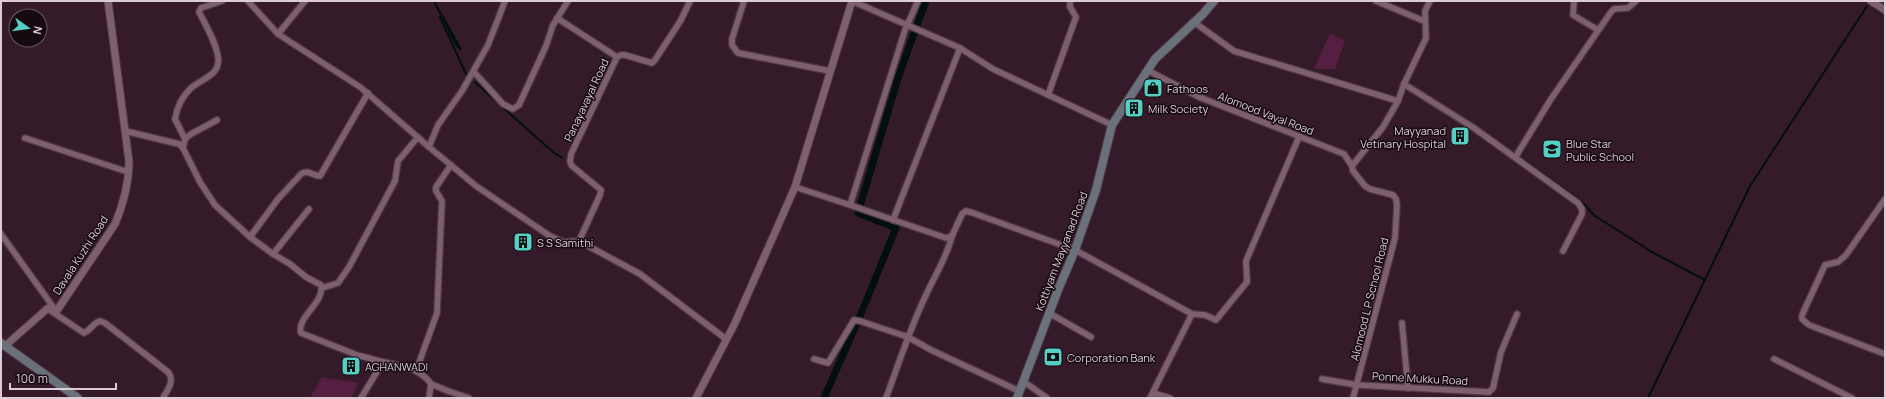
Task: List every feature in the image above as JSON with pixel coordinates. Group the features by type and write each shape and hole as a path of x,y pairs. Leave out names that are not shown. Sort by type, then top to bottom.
{"main road":[{"name":"Kottiyam Mayyanad Road","path":"1018,394 1075,250 1096,190 1112,125 1155,59 1214,1"},
{"path":"3,345 78,398"}],"street":[{"name":"Davala Kuzhi Road","path":"48,308 56,312 115,224 122,205 129,161 108,1"},
{"path":"185,139 175,119 179,103 195,85 214,73 218,67 219,60 211,36 199,12 201,8 222,1"},
{"path":"248,1 278,34 368,93 476,186 550,236 563,242 579,241 648,280 726,339"},
{"path":"278,34 305,1"},
{"path":"429,147 438,124 474,72 488,45 505,1"},
{"path":"474,72 503,104 513,109 519,105 557,18 568,1"},
{"name":"Panayavayal Road","path":"579,241 601,190 572,166 570,158 617,57 621,54 652,63 681,20 690,1"},
{"path":"744,1 732,39 732,45 738,53 830,70"},
{"path":"696,398 735,323 795,187 852,1 960,48 994,69 1112,125"},
{"path":"850,205 907,26 918,1"},
{"path":"1048,95 1076,18 1070,7 1070,1"},
{"path":"1376,1 1424,22"},
{"path":"1352,166 1383,127 1398,101 1404,84 1426,38 1424,22 1425,11 1430,1"},
{"path":"1574,1 1573,15 1598,30"},
{"path":"1516,156 1550,99 1614,9 1628,8 1636,1"},
{"path":"1871,1 1885,10"},
{"path":"557,18 617,57"},
{"path":"1194,22 1234,51 1398,101"},
{"path":"893,220 960,48"},
{"name":"Alomood Vayal Road","path":"1147,70 1199,97 1344,154 1352,166"},
{"path":"1404,84 1516,156 1581,206 1581,218 1563,251"},
{"path":"250,237 278,199 301,174 308,172 316,176 320,176 368,93"},
{"path":"183,148 185,139 191,134 217,120"},
{"path":"125,131 179,144 183,148 200,182 215,204 250,237 273,254 290,264 306,278 321,285 322,288"},
{"path":"322,288 338,283 349,268 395,181 398,161 418,137"},
{"path":"886,398 908,337 926,295 949,250 952,236 962,214 969,211 1075,250 1192,314 1205,315 1216,320 1247,282 1246,261 1300,137"},
{"path":"25,138 128,172"},
{"path":"416,371 437,313 442,202 436,191 436,187 451,165"},
{"name":"Alomood L P School Road","path":"1352,166 1353,171 1365,186 1370,189 1393,195 1396,199 1397,205 1395,238 1357,385"},
{"path":"795,187 946,238 952,236"},
{"path":"1885,199 1846,255 1838,262 1825,265 1802,315 1802,319 1809,325 1885,354"},
{"path":"273,254 309,209"},
{"path":"1,234 56,312"},
{"path":"322,288 320,296 302,324 301,332 357,355 416,371 424,376 431,384 469,398"},
{"path":"3,345 48,308 84,333 100,321 105,323 168,372 172,377 163,398"},
{"path":"1049,313 1091,337"},
{"path":"1170,398 1152,396 1192,314"},
{"name":"Ponne Mukku Road","path":"1354,398 1357,385 1489,392 1493,388 1501,352 1517,314"},
{"path":"814,359 828,363 854,320 908,337 1018,394"},
{"path":"1402,323 1408,388"},
{"path":"1774,359 1852,398"},
{"path":"361,398 383,362"},
{"path":"1322,379 1357,385"},
{"path":"1023,381 1046,398"},
{"path":"429,398 431,384"}],"shaded area":[{"path":"433,1 435,1 462,49 460,51 454,43"},
{"path":"1330,33 1345,41 1335,69 1314,69"},
{"path":"322,377 359,383 351,398 310,398"}],"waterway":[{"path":"824,398 896,228 858,213 899,75 926,1"},
{"path":"1648,398 1750,186 1867,6"},
{"path":"440,17 466,74"},
{"path":"475,82 498,103"},
{"path":"501,106 553,152 562,158"},
{"path":"1475,126 1507,148"},
{"path":"1518,156 1580,200 1595,216 1652,252 1705,280"}],"place":[{"name":"Fathoos","path":"1153,88"},
{"name":"Milk Society","path":"1134,108"},
{"name":"Mayyanad Vetinary Hospital","path":"1460,136"},
{"name":"Blue Star Public School","path":"1552,149"},
{"name":"S S Samithi","path":"523,242"},
{"name":"Corporation Bank","path":"1053,357"},
{"name":"AGHANWADI","path":"351,366"}]}
